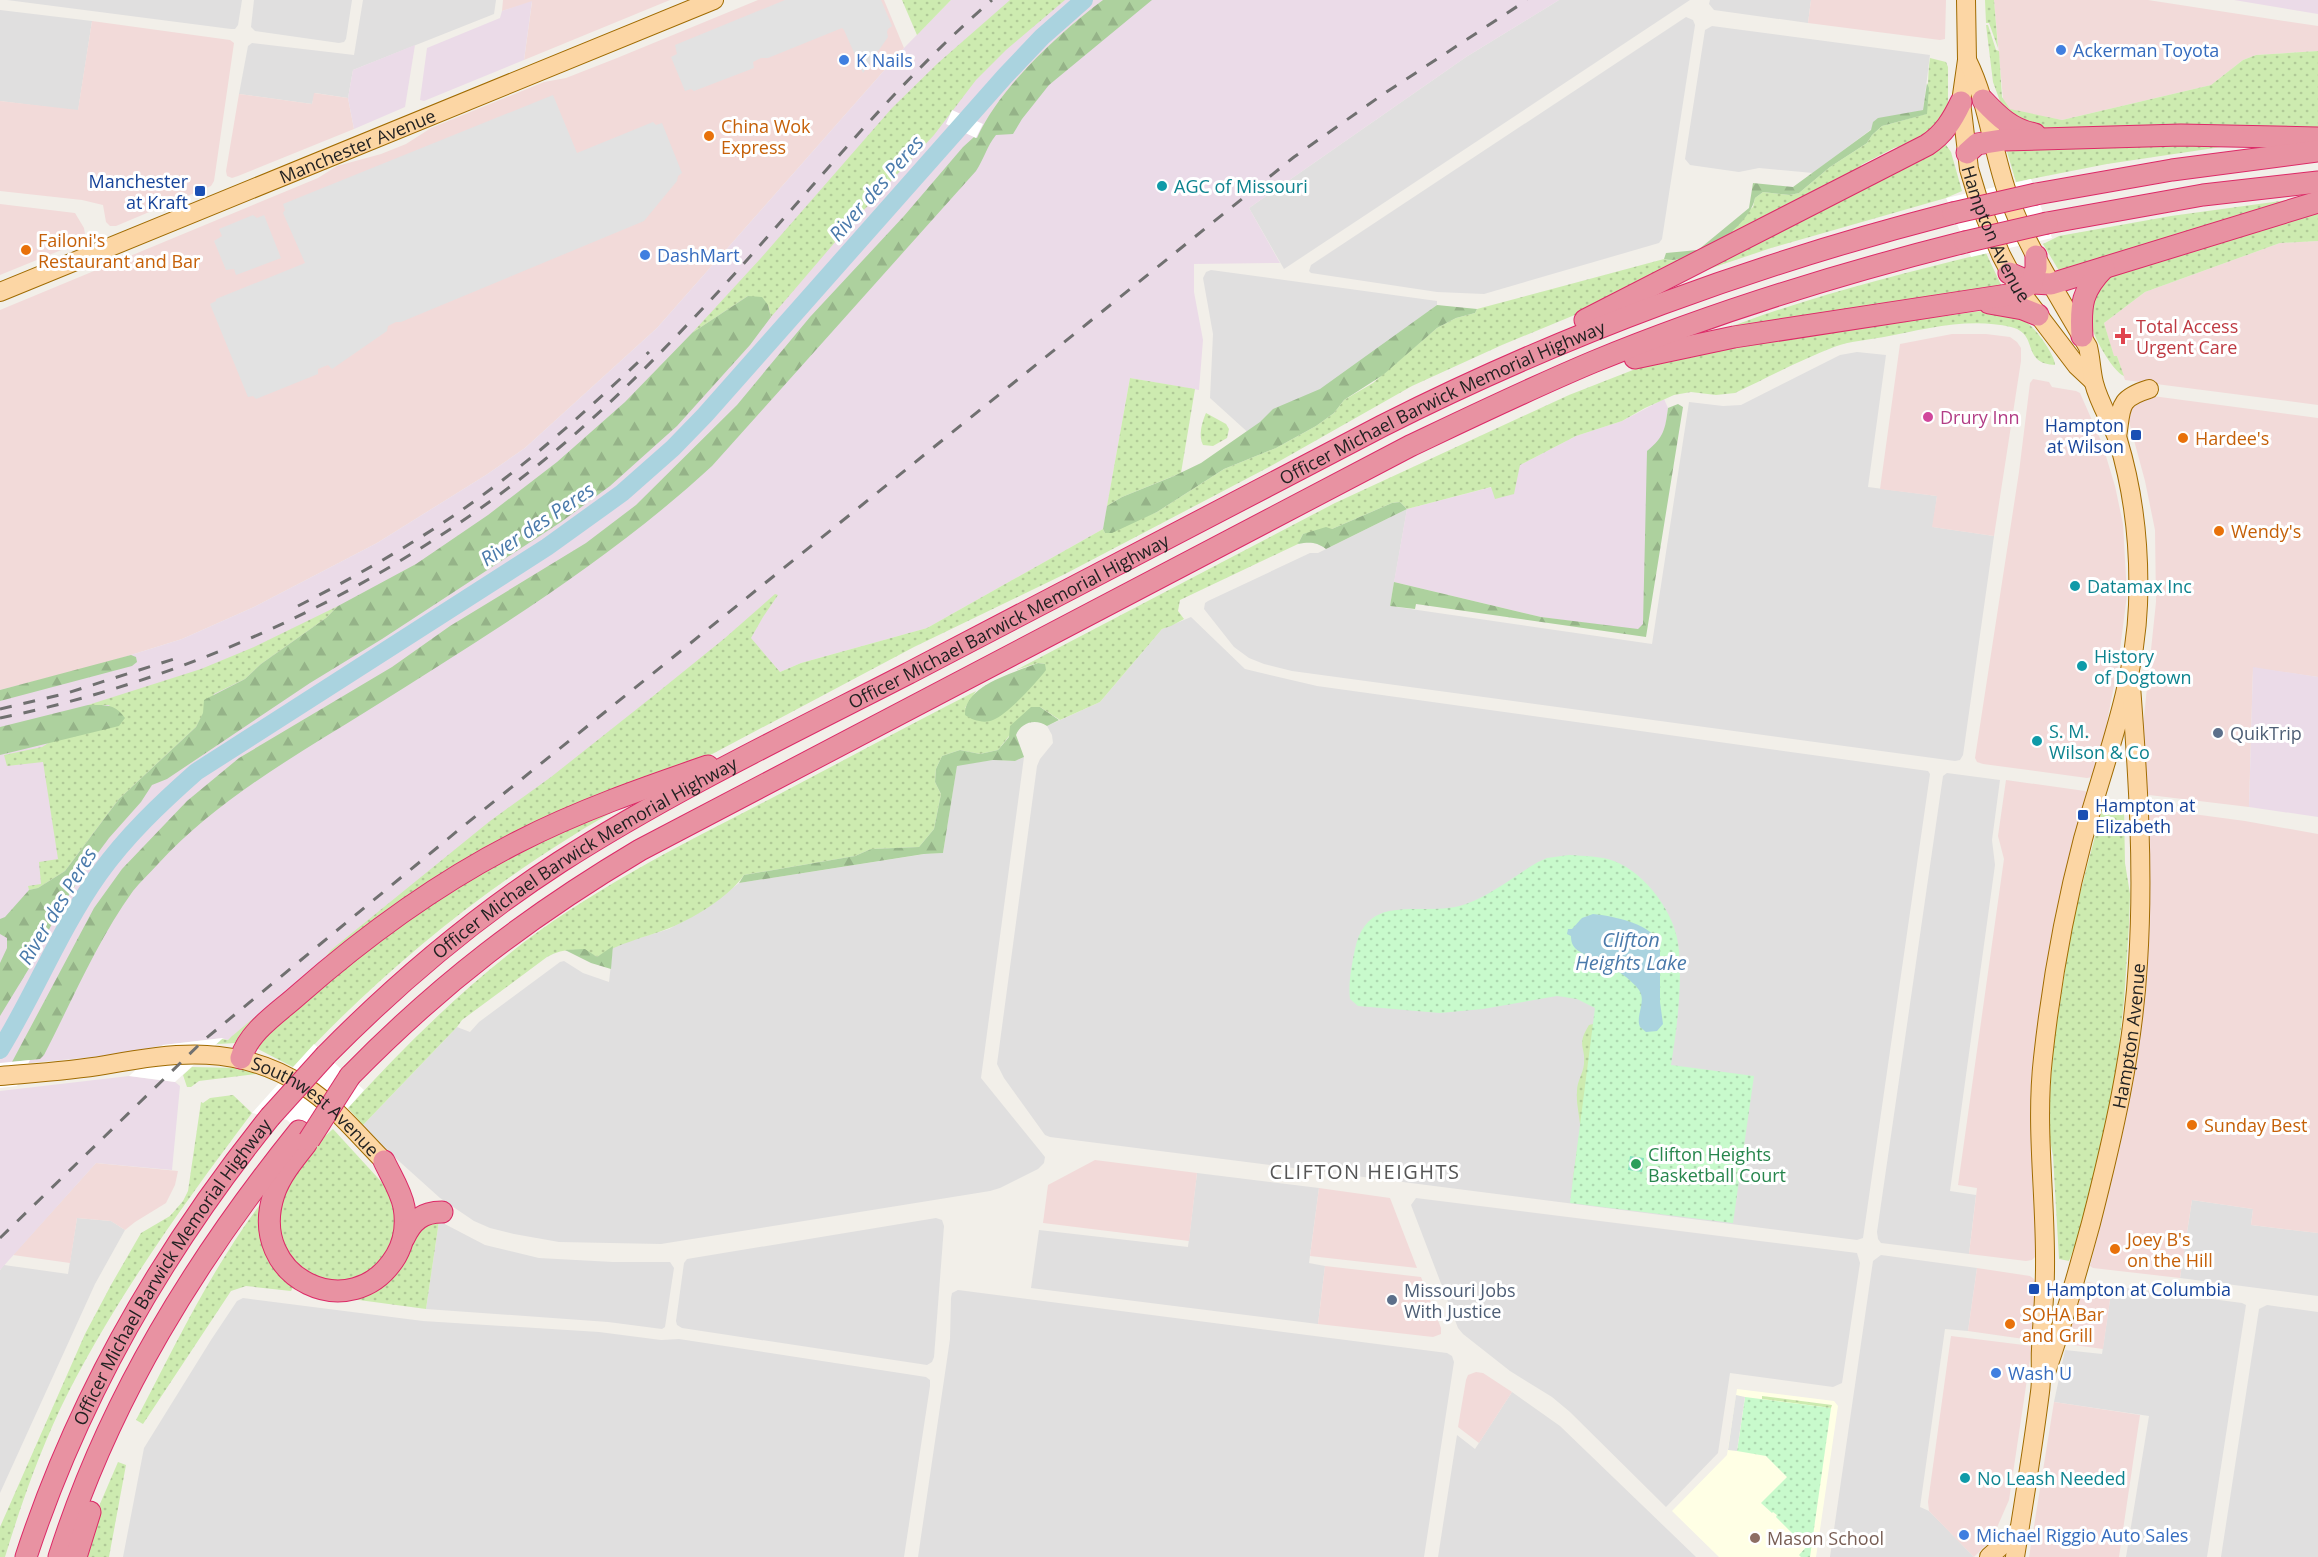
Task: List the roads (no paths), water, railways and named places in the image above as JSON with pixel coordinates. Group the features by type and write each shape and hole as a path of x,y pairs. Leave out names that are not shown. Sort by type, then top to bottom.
{"highway":[{"path":"1983,100 2002,119 2017,129 2031,134 2065,138"},
{"path":"1528,357 1608,307 1927,145 1949,124 1961,102"},
{"path":"1927,145 1945,140 1979,146 2065,138 2251,135 2318,138"},
{"name":"Officer Michael Barwick Memorial Highway","path":"26,1557 72,1436 120,1338 175,1245 225,1174 270,1117 326,1055 426,961 513,894 601,836 766,747 1402,416 1528,357 1648,307 1750,271 1953,213 2036,194 2172,170 2318,151"},
{"name":"Officer Michael Barwick Memorial Highway","path":"59,1557 83,1491 127,1392 179,1298 239,1209 304,1135 350,1076 420,1007 504,939 557,901 639,850 1410,446 1539,385 1645,341 1757,301 1851,272 1965,242 2047,223 2204,195 2318,182"},
{"path":"1539,385 1654,352 1694,344 1967,302 2104,268 2318,202"},
{"path":"2034,286 2036,256"},
{"path":"2082,336 2081,316 2084,296 2093,279 2104,268"},
{"path":"2009,273 2034,286"},
{"path":"1967,302 2008,306 2038,315"},
{"path":"241,1058 244,1048 253,1036 308,987 403,912 484,861 562,821 696,770 766,747"},
{"path":"304,1135 274,1193 268,1219 272,1246 287,1269 308,1284 322,1289 354,1288 380,1275 390,1264 408,1230 418,1218 426,1213 442,1212"},
{"path":"384,1161 404,1206 403,1239"},
{"path":"76,1557 127,1392"}],"main road":[{"name":"Manchester Avenue","path":"0,292 714,0"},
{"name":"Hampton Avenue","path":"1966,0 1967,60 1961,102 1979,146 2036,256"},
{"name":"Hampton Avenue","path":"1967,60 1983,100 1979,146 1979,202 2009,273"},
{"name":"Hampton Avenue","path":"2034,286 2038,315 2077,366 2093,381"},
{"name":"Hampton Avenue","path":"2015,1557 2040,1388 2045,1270 2045,1199 2040,1118 2046,1028 2075,874 2130,673 2138,607 2137,539 2130,486 2117,438 2093,381 2091,359 2082,336 2034,286"},
{"path":"2117,438 2123,405 2127,398 2149,388"},
{"name":"Hampton Avenue","path":"2040,1388 2077,1275 2126,1073 2138,966 2141,895 2140,800 2130,673"},
{"name":"Southwest Avenue","path":"0,1076 104,1065 143,1057 168,1055 213,1054 241,1058 276,1070 305,1086 328,1105 384,1161"},
{"path":"1989,1557 2019,1530"}],"water":[{"name":"Clifton Heights Lake","path":"1593,914 1632,923 1657,938 1660,946 1660,1002 1663,1024 1657,1031 1646,1032 1640,1027 1642,999 1636,986 1616,970 1581,953 1573,944 1571,936 1567,934 1568,929 1572,929 1582,918"}],"waterway":[{"name":"River des Peres","path":"0,1050 85,895 121,846 157,808 196,772 547,547 622,493 673,448 705,415 1005,76 1042,37 1084,0"}],"railway":[{"path":"0,718 76,700 151,677 225,649 296,617 366,581 434,540 498,495 577,433 641,372 725,284 911,77 992,0"},
{"path":"0,1238 204,1040 461,828 1294,157 1382,95 1527,0"},
{"path":"298,606 404,547 480,497 560,433 649,352"},
{"path":"0,709 64,694 177,658"}],"place":[{"name":"Ackerman Toyota","path":"2061,50"},
{"name":"K Nails","path":"844,60"},
{"name":"China Wok Express","path":"709,136"},
{"name":"AGC of Missouri","path":"1162,186"},
{"name":"Manchester at Kraft","path":"200,191"},
{"name":"Failoni's Restaurant and Bar","path":"26,250"},
{"name":"DashMart","path":"645,255"},
{"name":"Total Access Urgent Care","path":"2123,336"},
{"name":"Drury Inn","path":"1928,417"},
{"name":"Hampton at Wilson","path":"2136,435"},
{"name":"Hardee's","path":"2183,438"},
{"name":"Wendy's","path":"2219,531"},
{"name":"Datamax Inc","path":"2075,586"},
{"name":"History of Dogtown","path":"2082,666"},
{"name":"QuikTrip","path":"2218,733"},
{"name":"S. M. Wilson & Co","path":"2037,741"},
{"name":"Hampton at Elizabeth","path":"2083,815"},
{"name":"Sunday Best","path":"2192,1125"},
{"name":"Clifton Heights Basketball Court","path":"1636,1164"},
{"name":"Joey B's on the Hill","path":"2115,1249"},
{"name":"Hampton at Columbia","path":"2034,1289"},
{"name":"Missouri Jobs With Justice","path":"1392,1300"},
{"name":"SOHA Bar and Grill","path":"2010,1324"},
{"name":"Wash U","path":"1996,1373"},
{"name":"No Leash Needed","path":"1965,1478"},
{"name":"Michael Riggio Auto Sales","path":"1964,1535"},
{"name":"Mason School","path":"1755,1538"}],"district":[{"name":"CLIFTON HEIGHTS","path":"1365,1171"}]}
